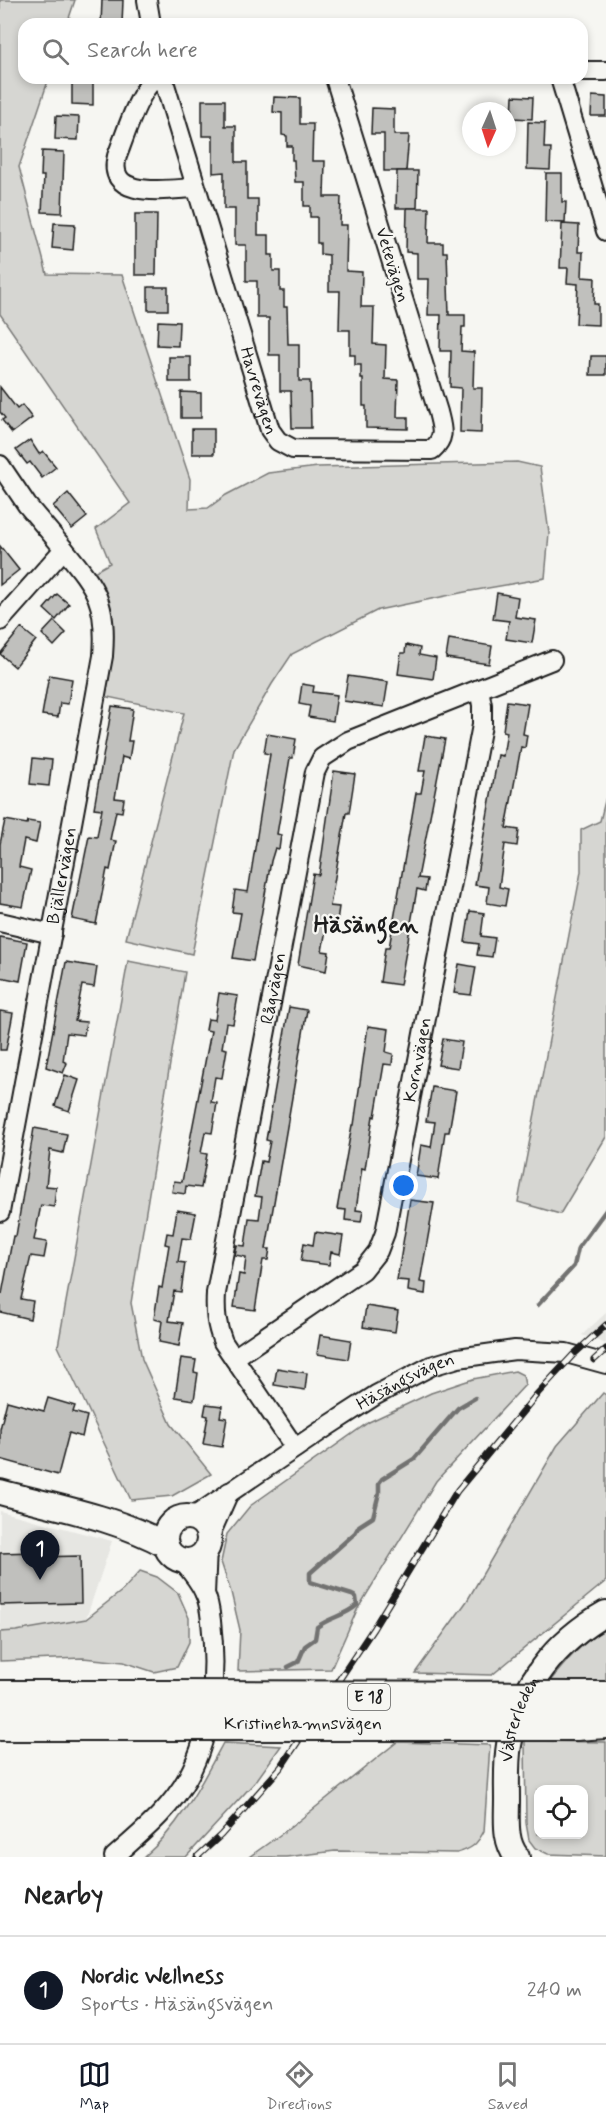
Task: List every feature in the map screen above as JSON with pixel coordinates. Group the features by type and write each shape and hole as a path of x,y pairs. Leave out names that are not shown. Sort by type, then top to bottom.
{"highway":[{"name":"Kristinehamnsvägen","path":"0,1697 162,1711"},
{"name":"Kristinehamnsvägen","path":"575,1711 606,1698"},
{"name":"Kristinehamnsvägen","path":"0,1724 162,1711 575,1711 606,1722"}],"street":[{"path":"147,0 150,18"},
{"path":"588,71 606,71"},
{"path":"150,84 142,94 117,156 114,165 117,176 126,185 140,189 195,188"},
{"name":"Havrevägen","path":"165,84 270,430 278,441 293,449 432,450"},
{"name":"Vetevägen","path":"337,84 443,430 441,442 432,450"},
{"path":"562,84 606,231"},
{"name":"Bjällervägen","path":"0,465 27,505 96,591 103,611 105,634 103,656 0,1212"},
{"path":"0,621 64,549"},
{"name":"Rågvägen","path":"295,1448 234,1358 217,1329 215,1314 216,1293 315,772 322,758 348,741 552,660"},
{"name":"Kornvägen","path":"234,1358 363,1270 378,1251 385,1233 482,725 479,689"},
{"path":"0,922 52,934"},
{"name":"Häsängsvägen","path":"183,1520 406,1378 430,1366 458,1358 515,1350 566,1353 606,1364"},
{"path":"0,1492 114,1523 174,1553 194,1560 204,1553 229,1492"},
{"path":"114,1523 183,1520 203,1525 208,1542 205,1593"},
{"path":"114,1857 153,1824 171,1802 187,1778 200,1750 211,1696 213,1654 209,1604 205,1593 174,1553 166,1535 183,1520"},
{"name":"Västerleden","path":"514,1857 508,1840 507,1797 509,1748 518,1712 536,1676 553,1654 570,1637 606,1612"}],"shaded area":[{"path":"0,0 75,0 69,18 18,18 18,84 47,84 19,167 47,274 122,275 190,479 189,509 208,508 226,495 268,473 318,467 517,462 540,467 549,533 545,578 378,610 292,654 234,749 192,954 126,939 184,713 103,696 112,615 92,573 110,563 96,529 130,503 0,314"},
{"path":"606,797 606,1137 560,1214 518,1202 581,872 581,830 600,821"},
{"path":"128,961 185,972 131,1303 142,1359 171,1424 211,1474 172,1496 131,1500 58,1346"},
{"path":"606,1313 606,1344 582,1335"},
{"path":"515,1371 523,1375 525,1385 436,1481 357,1610 331,1669 238,1671 240,1630 221,1562 227,1534 250,1506 369,1422 431,1393 473,1379"},
{"path":"603,1393 606,1395 606,1581 492,1675 415,1673 467,1601 557,1446"},
{"path":"0,1511 112,1541 86,1619 0,1632"},
{"path":"140,1571 157,1577 178,1593 189,1618 189,1642 177,1667 154,1672 124,1662 83,1658 0,1661 0,1632 86,1619 123,1590"},
{"path":"606,1629 606,1686 546,1686 581,1647"},
{"path":"525,1741 606,1742 606,1856 548,1854 535,1848 529,1840 526,1823"},
{"path":"397,1742 490,1745 484,1831 473,1846 457,1853 335,1851 286,1857 249,1857 291,1827"},
{"path":"223,1743 281,1746 256,1781 186,1857 144,1857 179,1818"}],"building":[{"path":"102,0 123,0 122,18 101,18"},
{"path":"72,84 93,84 93,105 72,104"},
{"path":"513,96 533,97 532,119 516,118 516,102 513,102"},
{"path":"592,96 606,97 606,116 591,116"},
{"path":"274,97 300,98 300,124 313,124 312,161 325,161 324,197 341,197 340,225 347,225 346,271 362,272 361,307 374,307 373,344 386,345 385,379 398,380 397,417 408,417 408,429 366,428 361,365 355,365 355,355 350,355 350,330 339,330 340,291 329,291 329,255 320,254 320,243 317,243 317,217 310,217 310,206 304,206 304,182 295,182 292,146 287,146 287,136 282,135 282,113 273,112"},
{"path":"202,100 225,100 225,126 236,126 236,162 247,162 247,199 258,199 258,235 269,235 269,255 273,255 273,271 280,271 280,291 284,291 284,307 287,307 288,344 299,344 299,381 310,381 311,428 292,428 291,391 280,391 280,355 269,355 269,318 257,318 257,281 246,281 246,245 235,245 235,209 224,209 224,172 213,173 213,136 202,136"},
{"path":"372,108 394,109 394,135 409,135 406,171 384,171 384,134 371,134"},
{"path":"56,116 79,117 78,140 55,139"},
{"path":"528,122 545,123 544,148 551,148 550,170 527,169"},
{"path":"42,151 64,152 62,213 42,212 44,176 41,176"},
{"path":"397,171 418,171 417,208 396,208"},
{"path":"546,173 562,173 562,202 566,202 565,223 545,222"},
{"path":"407,208 429,208 428,243 443,243 443,252 447,252 449,315 465,315 461,351 474,352 473,388 482,388 481,433 460,432 461,388 450,387 451,351 440,351 441,315 428,315 429,279 417,279 417,253 406,252"},
{"path":"135,214 157,214 156,275 135,275"},
{"path":"54,223 75,224 73,250 52,248"},
{"path":"562,224 579,225 578,252 583,252 582,277 595,278 594,304 598,304 598,325 576,324 578,284 567,283 568,268 560,268"},
{"path":"148,287 168,287 168,310 148,310"},
{"path":"158,321 179,322 178,346 157,345"},
{"path":"591,356 606,356 606,375 590,375"},
{"path":"169,357 191,357 191,382 169,382"},
{"path":"0,387 17,409 22,405 32,418 12,433 2,420 5,418 0,412"},
{"path":"181,392 201,393 201,418 181,418"},
{"path":"192,429 214,429 214,454 192,454"},
{"path":"30,440 39,454 43,451 56,467 42,478 30,462 27,464 16,450"},
{"path":"68,493 87,517 72,529 53,506"},
{"path":"0,546 19,570 0,585"},
{"path":"497,593 518,597 515,617 536,620 532,643 506,639 509,621 493,619"},
{"path":"57,594 69,604 56,620 44,609"},
{"path":"54,621 66,633 54,646 42,634"},
{"path":"21,628 36,640 15,667 0,654"},
{"path":"449,639 492,646 489,664 446,658"},
{"path":"406,645 420,648 419,655 436,658 433,679 398,674 401,653 405,653"},
{"path":"49,675 72,679 68,704 60,703 58,717 42,715"},
{"path":"348,676 388,682 384,707 344,701"},
{"path":"302,684 314,686 313,692 337,695 333,721 308,717 310,706 299,704"},
{"path":"507,701 528,704 523,734 527,735 525,748 521,747 506,828 519,830 517,846 505,844 499,887 508,889 505,906 487,903 489,887 475,885 498,755 503,756 507,732 503,731"},
{"path":"112,706 133,709 128,741 132,741 129,759 122,757 115,798 124,799 122,812 116,811 110,840 116,841 110,870 107,869 96,924 72,919 89,836 97,837 102,809 94,808"},
{"path":"267,734 296,739 293,758 290,758 277,834 281,835 279,849 275,848 271,861 253,961 233,958 241,913 232,912 235,890 248,892 270,754 264,753"},
{"path":"425,736 445,739 418,878 427,879 425,891 417,889 400,985 380,982 385,948 389,948 416,793 421,793 425,771 419,771"},
{"path":"33,758 52,760 49,786 30,784"},
{"path":"334,771 355,774 330,906 339,907 337,921 328,919 322,951 329,952 326,971 298,965 313,874 319,875"},
{"path":"5,820 27,824 28,821 40,823 36,843 24,840 19,867 31,870 23,907 0,903 0,844"},
{"path":"470,911 484,913 481,936 495,938 492,957 477,955 479,944 465,942"},
{"path":"0,937 27,942 20,981 0,977"},
{"path":"66,962 97,967 94,987 82,985 75,1021 86,1022 84,1035 67,1033 63,1061 67,1063 63,1073 46,1067"},
{"path":"459,964 476,967 471,995 454,993"},
{"path":"219,993 238,996 233,1024 226,1023 222,1048 227,1049 222,1078 215,1077 211,1102 217,1103 212,1133 205,1132 201,1153 207,1154 201,1188 186,1186 185,1194 172,1192 174,1181 182,1182 211,1031 206,1030 208,1019 215,1020"},
{"path":"289,1007 307,1010 266,1249 270,1249 268,1260 263,1260 255,1310 234,1307 239,1274 244,1275 246,1257 235,1255 237,1245 245,1246 249,1218 259,1219 262,1197 255,1196 261,1161 266,1162 270,1141 266,1140"},
{"path":"0,1011 13,1013 6,1050 0,1050"},
{"path":"368,1026 389,1029 386,1052 393,1054 392,1065 384,1064 365,1169 362,1168 356,1210 363,1211 361,1222 345,1220 346,1210 337,1209 352,1125 354,1125"},
{"path":"443,1039 462,1042 458,1068 438,1065"},
{"path":"65,1075 79,1080 69,1111 55,1106"},
{"path":"432,1087 456,1091 449,1132 445,1132 438,1179 416,1176 421,1145 431,1147 435,1122 426,1121"},
{"path":"34,1128 67,1134 63,1153 50,1150 46,1186 56,1187 54,1207 41,1205 34,1240 47,1242 44,1258 31,1256 21,1299 33,1301 30,1319 0,1312 0,1294 2,1294 13,1236 16,1236"},
{"path":"410,1200 434,1203 420,1282 426,1283 425,1294 408,1291 409,1281 397,1280"},
{"path":"177,1210 196,1213 191,1239 182,1238 178,1262 185,1263 181,1292 174,1291 169,1321 183,1323 179,1346 159,1342 162,1321 154,1319 169,1245 165,1244 167,1233 173,1234"},
{"path":"315,1232 343,1236 340,1254 331,1252 329,1265 301,1261 304,1243 313,1245"},
{"path":"366,1306 398,1311 395,1332 363,1327"},
{"path":"320,1335 351,1340 348,1359 317,1354"},
{"path":"181,1358 196,1360 194,1372 198,1373 194,1400 175,1397"},
{"path":"277,1368 307,1373 305,1390 274,1385"},
{"path":"48,1398 75,1406 73,1412 87,1416 82,1437 69,1433 58,1475 0,1459 0,1429 7,1401 44,1411"},
{"path":"206,1404 222,1406 220,1417 227,1418 222,1447 203,1444 208,1416 204,1415"},
{"path":"35,1552 35,1557 80,1556 81,1603 0,1605 0,1553"}],"waterway":[{"path":"538,1305 574,1266 578,1248 606,1210"},
{"path":"288,1667 298,1662 305,1646 315,1639 317,1627 357,1605 356,1597 352,1595 310,1582 310,1573 355,1533 359,1526 373,1517 379,1483 382,1479 414,1459 458,1408 475,1398"}],"railway":[{"path":"197,1857 221,1835 281,1767 373,1629 457,1491 538,1393 573,1355 606,1325"},
{"path":"594,1360 606,1349"}],"place":[{"name":"Nordic Wellness","path":"40,1580"}],"district":[{"name":"Häsängen","path":"366,925"}]}
